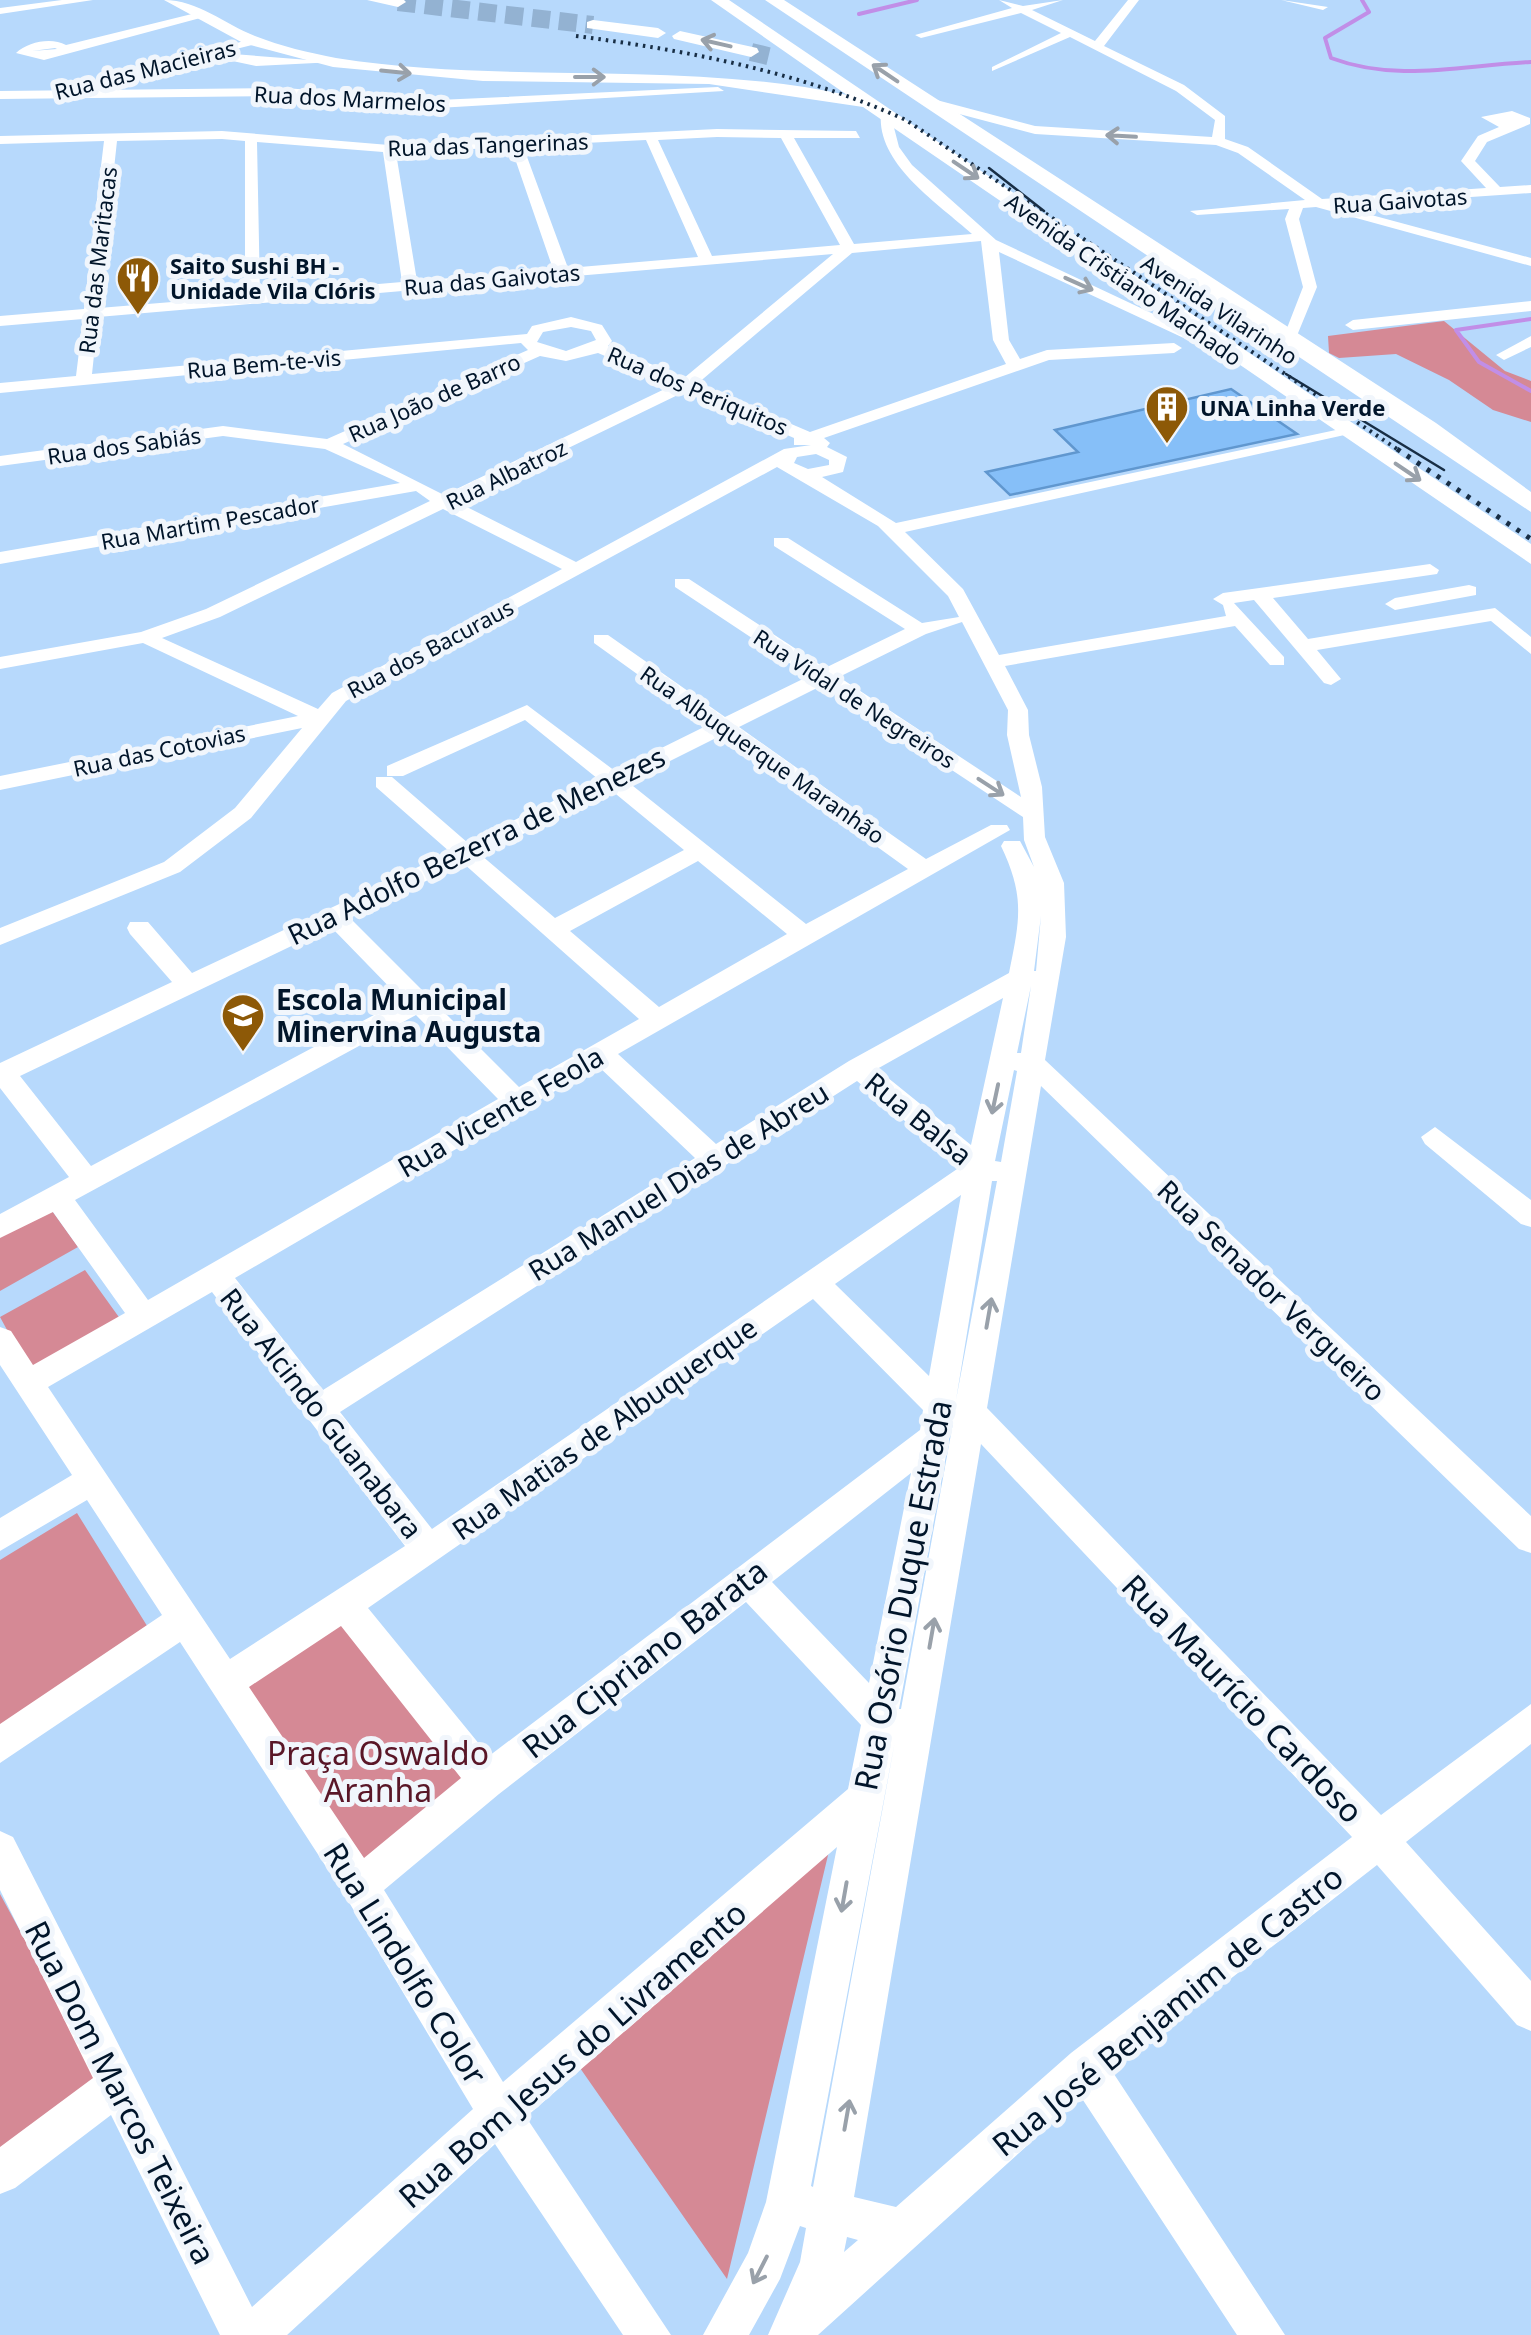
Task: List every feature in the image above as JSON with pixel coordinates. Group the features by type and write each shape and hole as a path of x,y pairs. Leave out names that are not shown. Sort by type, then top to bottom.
{"highway":[{"path":"172,0 252,42 329,62 476,77 724,82 810,92 880,112"},
{"path":"375,0 398,2"},
{"name":"Avenida Cristiano Machado","path":"719,0 804,61 852,87 880,112 1531,556"},
{"name":"Avenida Cristiano Machado","path":"773,0 1427,428 1531,504"},
{"path":"593,25 658,33"},
{"path":"680,36 751,52"},
{"path":"772,57 804,61"},
{"name":"Avenida Vilarinho","path":"852,87 928,117 1416,438 1488,476"}],"street":[{"path":"0,12 88,0"},
{"path":"1004,0 1180,88 1221,118 1218,141"},
{"path":"922,35 1058,0"},
{"path":"1096,48 1134,0"},
{"path":"1286,0 1323,6"},
{"path":"66,48 200,14"},
{"path":"996,69 1068,34"},
{"name":"Rua das Macieiras","path":"37,96 252,42"},
{"path":"209,54 256,63 329,62"},
{"name":"Rua dos Marmelos","path":"37,96 285,92 438,104 718,90"},
{"path":"0,95 37,96"},
{"path":"90,110 102,96"},
{"path":"928,101 976,122 1018,130 1218,141 1243,150 1309,203 1531,262"},
{"path":"880,112 898,157 984,237 1001,340 1015,365 1012,369"},
{"path":"66,140 78,125"},
{"path":"1506,126 1482,139 1468,161 1493,188 1531,189"},
{"path":"785,134 847,245"},
{"name":"Rua das Tangerinas","path":"0,140 251,136 390,150 650,136 856,135"},
{"path":"251,136 253,296"},
{"path":"650,136 706,257"},
{"name":"Rua das Maritacas","path":"82,381 110,140"},
{"path":"516,144 561,269"},
{"path":"390,150 410,282"},
{"name":"Rua Gaivotas","path":"1197,211 1493,188"},
{"path":"1288,338 1310,288 1292,218 1309,203"},
{"name":"Rua das Gaivotas","path":"0,321 561,269 984,237 1238,357"},
{"name":"Rua Albatroz","path":"0,663 146,637 212,612 446,504 684,386 847,245"},
{"path":"1353,325 1531,306"},
{"name":"Rua das Gaivotas","path":"0,313 91,310"},
{"path":"576,322 602,332 604,340 598,347 567,355 534,344 546,326 576,322"},
{"path":"1504,356 1531,342"},
{"name":"Rua Bem-te-vis","path":"0,388 534,344"},
{"name":"Rua João de Barro","path":"329,444 534,344"},
{"name":"Rua dos Periquitos","path":"598,347 799,444"},
{"name":"Rua dos Bacuraus","path":"0,936 172,867 243,813 339,697 799,444 1065,353 1174,348"},
{"name":"Rua dos Sabiás","path":"0,462 223,431 329,444 419,485 446,504 576,570"},
{"path":"892,530 1350,432"},
{"path":"802,475 784,465 799,444 835,458"},
{"name":"Rua dos Bacuraus","path":"736,481 826,474 835,458"},
{"name":"Rua Osório Duque Estrada","path":"835,458 856,500"},
{"name":"Rua Osório Duque Estrada","path":"802,475 856,500 892,530 938,581 956,592 1018,710 1020,829 1052,882 1054,937 1034,979 1018,1061 1012,1174 946,1416 897,1725"},
{"name":"Rua Martim Pescador","path":"0,558 419,485"},
{"path":"781,542 920,630"},
{"path":"1277,661 1218,594 1259,594 1430,570"},
{"path":"1370,578 1419,627"},
{"name":"Rua Osório Duque Estrada","path":"938,581 938,596 997,712 1018,735"},
{"name":"Rua Vidal de Negreiros","path":"682,583 822,677 1020,829"},
{"path":"1395,604 1468,591"},
{"path":"1259,594 1332,680"},
{"path":"1303,646 1495,614 1531,648"},
{"path":"994,662 1240,619"},
{"name":"Rua Adolfo Bezerra de Menezes","path":"2,1074 466,854 722,724 920,630 953,621"},
{"path":"146,637 318,718"},
{"name":"Rua Albuquerque Maranhão","path":"601,639 924,869"},
{"path":"656,1020 466,854 390,776 527,711 804,936"},
{"name":"Rua das Cotovias","path":"0,783 318,718"},
{"name":"Rua Vicente Feola","path":"28,1383 804,936 973,842 1020,829"},
{"path":"551,931 698,851"},
{"path":"332,915 516,1102"},
{"path":"139,928 188,985"},
{"name":"Rua Manuel Dias de Abreu","path":"319,1409 858,1068 1034,979"},
{"path":"0,1227 417,1003"},
{"path":"600,1053 713,1158"},
{"name":"Rua Osório Duque Estrada","path":"725,2335 765,2264 787,2202 881,1805 946,1416 980,1168 1018,1061"},
{"name":"Rua Senador Vergueiro","path":"1018,1061 1531,1538"},
{"name":"Rua Balsa","path":"858,1068 980,1168"},
{"path":"2,1074 88,1181"},
{"path":"1436,1137 1531,1216"},
{"path":"980,1168 1012,1174"},
{"name":"Rua Matias de Albuquerque","path":"225,1682 428,1550 980,1168"},
{"path":"58,1197 144,1317"},
{"name":"Rua Alcindo Guanabara","path":"216,1276 428,1550"},
{"name":"Rua Maurício Cardoso","path":"814,1282 1380,1840 1531,2012"},
{"name":"Rua Lindolfo Color","path":"0,1340 360,1886 499,2114 649,2335"},
{"name":"Rua Cipriano Barata","path":"360,1886 486,1781 946,1416"},
{"path":"0,1536 92,1480"},
{"path":"746,1578 897,1725"},
{"path":"344,1604 486,1781"},
{"path":"0,1745 184,1620"},
{"name":"Rua José Benjamim de Castro","path":"792,2331 1085,2066 1531,1722"},
{"name":"Rua Osório Duque Estrada","path":"792,2331 821,2263 830,2211 881,1805"},
{"name":"Rua Bom Jesus do Livramento","path":"254,2335 499,2114 881,1805"},
{"name":"Rua Dom Marcos Teixeira","path":"2,1857 243,2335"},
{"path":"1085,2066 1262,2335"},
{"path":"0,2173 118,2086"},
{"path":"787,2202 901,2230"}],"green space":[{"path":"1444,321 1505,371 1531,381 1531,422 1493,410 1449,380 1396,354 1339,358 1329,353 1328,336"},
{"path":"50,1208 78,1247 0,1291 0,1234"},
{"path":"85,1270 121,1320 31,1374 0,1317"},
{"path":"77,1513 149,1629 0,1727 0,1560"},
{"name":"Praça Oswaldo Aranha","path":"338,1615 464,1781 365,1860 242,1684"},
{"path":"829,1851 727,2279 580,2068"},
{"path":"0,1894 104,2085 0,2168"}],"building":[{"name":"UNA Linha Verde","path":"1231,389 1297,434 1010,495 986,472 1078,452 1055,430"}],"waterway":[{"path":"859,14 917,0"},
{"path":"1362,0 1369,12 1325,38 1331,58 1381,70 1406,71 1531,62"},
{"path":"1531,319 1456,330 1479,362 1531,391"}],"tunnel":[{"path":"398,2 593,25"},
{"path":"751,52 772,57"}],"tram line":[{"path":"989,168 1044,211"},
{"path":"1286,374 1444,470"}],"railway":[{"path":"576,36 661,49 785,76 906,120 1400,451"},
{"path":"1397,449 1531,539"}],"place":[{"name":"Saito Sushi BH - Unidade Vila Clóris","path":"138,316"},
{"name":"UNA Linha Verde","path":"1167,445"},
{"name":"Escola Municipal Minervina Augusta","path":"243,1053"}]}
